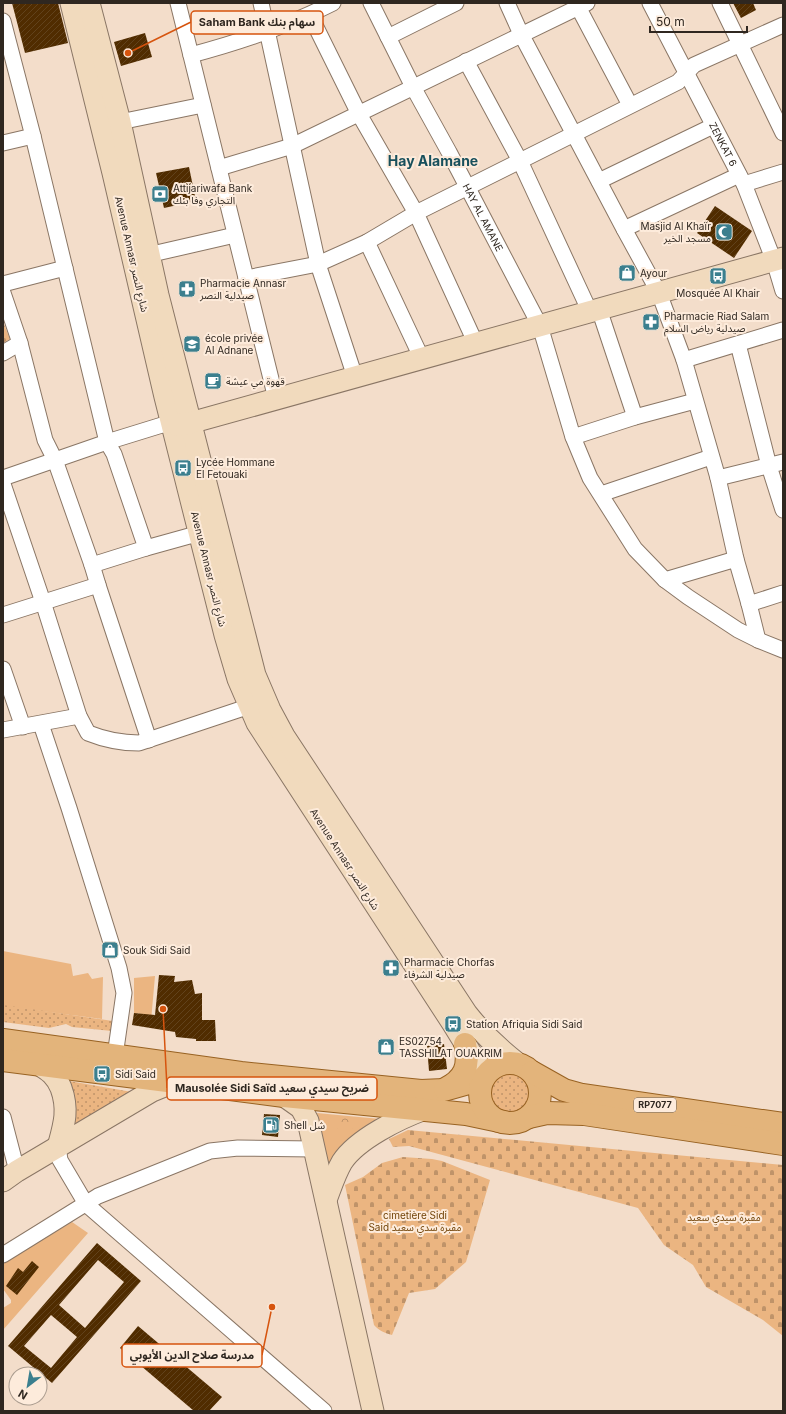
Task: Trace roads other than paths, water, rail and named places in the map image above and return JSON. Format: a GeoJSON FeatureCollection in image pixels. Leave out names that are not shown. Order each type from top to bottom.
{"type":"FeatureCollection","features":[{"type":"Feature","properties":{"kind":"main road","name":"Avenue Annasr شارع النصر"},"geometry":{"type":"LineString","coordinates":[[71,3],[110,124]]}},
{"type":"Feature","properties":{"kind":"main road","name":"Avenue Annasr شارع النصر"},"geometry":{"type":"LineString","coordinates":[[89,3],[110,124],[181,425],[255,675],[270,710],[284,736],[467,1014],[495,1046],[525,1068]]}},
{"type":"Feature","properties":{"kind":"main road"},"geometry":{"type":"LineString","coordinates":[[181,425],[778,259]]}},
{"type":"Feature","properties":{"kind":"main road","name":"Avenue Annasr شارع النصر"},"geometry":{"type":"LineString","coordinates":[[181,425],[200,533],[225,635],[238,678],[257,723],[465,1044],[484,1078]]}},
{"type":"Feature","properties":{"kind":"main road"},"geometry":{"type":"LineString","coordinates":[[3,1040],[257,1074],[421,1091],[444,1090],[484,1078]]}},
{"type":"Feature","properties":{"kind":"main road"},"geometry":{"type":"LineString","coordinates":[[444,1090],[454,1085],[462,1076],[468,1055],[465,1044]]}},
{"type":"Feature","properties":{"kind":"main road","name":"RP7077"},"geometry":{"type":"LineString","coordinates":[[3,1060],[284,1096],[466,1114],[512,1123],[547,1113],[584,1114],[783,1144]]}},
{"type":"Feature","properties":{"kind":"main road"},"geometry":{"type":"LineString","coordinates":[[504,1122],[495,1119],[488,1113],[480,1097],[480,1088],[484,1078],[491,1069],[499,1064],[508,1062],[525,1068],[538,1081],[540,1100],[536,1109],[529,1117]]}},
{"type":"Feature","properties":{"kind":"main road"},"geometry":{"type":"LineString","coordinates":[[40,1065],[53,1075],[59,1084],[64,1097],[66,1111],[58,1147]]}},
{"type":"Feature","properties":{"kind":"main road","name":"RP7077"},"geometry":{"type":"LineString","coordinates":[[525,1068],[564,1090],[582,1095],[783,1124]]}},
{"type":"Feature","properties":{"kind":"main road"},"geometry":{"type":"LineString","coordinates":[[10,1176],[152,1091],[174,1082]]}},
{"type":"Feature","properties":{"kind":"main road"},"geometry":{"type":"LineString","coordinates":[[284,1096],[302,1108],[305,1113],[373,1411]]}},
{"type":"Feature","properties":{"kind":"main road"},"geometry":{"type":"LineString","coordinates":[[326,1200],[334,1178],[343,1161],[355,1149],[382,1129],[408,1115],[425,1109]]}},
{"type":"Feature","properties":{"kind":"street"},"geometry":{"type":"LineString","coordinates":[[178,3],[276,399]]}},
{"type":"Feature","properties":{"kind":"street"},"geometry":{"type":"LineString","coordinates":[[261,3],[318,264],[355,377]]}},
{"type":"Feature","properties":{"kind":"street"},"geometry":{"type":"LineString","coordinates":[[191,55],[268,32],[310,15],[333,3]]}},
{"type":"Feature","properties":{"kind":"street","name":"HAY AL AMANE"},"geometry":{"type":"LineString","coordinates":[[371,3],[413,87],[449,152],[540,326],[573,437],[590,478],[635,549],[665,580],[688,597],[713,614],[758,640],[783,650]]}},
{"type":"Feature","properties":{"kind":"street"},"geometry":{"type":"LineString","coordinates":[[388,37],[456,3]]}},
{"type":"Feature","properties":{"kind":"street"},"geometry":{"type":"LineString","coordinates":[[506,3],[624,229],[659,292],[684,360],[718,478],[736,559],[758,640]]}},
{"type":"Feature","properties":{"kind":"street","name":"ZENKAT 6"},"geometry":{"type":"LineString","coordinates":[[650,3],[741,180],[778,259],[783,291]]}},
{"type":"Feature","properties":{"kind":"street"},"geometry":{"type":"LineString","coordinates":[[720,3],[783,133]]}},
{"type":"Feature","properties":{"kind":"street"},"geometry":{"type":"LineString","coordinates":[[219,168],[292,146],[580,4],[630,105]]}},
{"type":"Feature","properties":{"kind":"street"},"geometry":{"type":"LineString","coordinates":[[310,15],[359,114],[416,213],[476,344]]}},
{"type":"Feature","properties":{"kind":"street"},"geometry":{"type":"LineString","coordinates":[[3,21],[33,136],[107,442],[114,454],[146,548]]}},
{"type":"Feature","properties":{"kind":"street"},"geometry":{"type":"LineString","coordinates":[[246,278],[318,264],[367,242],[416,213],[466,187],[678,82],[694,65],[783,25]]}},
{"type":"Feature","properties":{"kind":"street"},"geometry":{"type":"LineString","coordinates":[[466,61],[520,160],[594,311],[636,417]]}},
{"type":"Feature","properties":{"kind":"street"},"geometry":{"type":"LineString","coordinates":[[110,124],[204,105]]}},
{"type":"Feature","properties":{"kind":"street"},"geometry":{"type":"LineString","coordinates":[[599,181],[713,126]]}},
{"type":"Feature","properties":{"kind":"street"},"geometry":{"type":"LineString","coordinates":[[3,143],[33,136]]}},
{"type":"Feature","properties":{"kind":"street"},"geometry":{"type":"LineString","coordinates":[[624,229],[741,180],[783,172]]}},
{"type":"Feature","properties":{"kind":"street"},"geometry":{"type":"LineString","coordinates":[[141,257],[235,235]]}},
{"type":"Feature","properties":{"kind":"street"},"geometry":{"type":"LineString","coordinates":[[367,242],[422,359]]}},
{"type":"Feature","properties":{"kind":"street"},"geometry":{"type":"LineString","coordinates":[[3,284],[65,268]]}},
{"type":"Feature","properties":{"kind":"street"},"geometry":{"type":"LineString","coordinates":[[3,293],[20,343],[45,440],[55,460],[92,564],[149,740]]}},
{"type":"Feature","properties":{"kind":"street"},"geometry":{"type":"LineString","coordinates":[[684,360],[783,330]]}},
{"type":"Feature","properties":{"kind":"street"},"geometry":{"type":"LineString","coordinates":[[3,353],[20,343]]}},
{"type":"Feature","properties":{"kind":"street"},"geometry":{"type":"LineString","coordinates":[[738,344],[776,464],[783,510]]}},
{"type":"Feature","properties":{"kind":"street"},"geometry":{"type":"LineString","coordinates":[[573,437],[636,417],[695,401]]}},
{"type":"Feature","properties":{"kind":"street"},"geometry":{"type":"LineString","coordinates":[[3,478],[107,442],[162,425],[181,425]]}},
{"type":"Feature","properties":{"kind":"street"},"geometry":{"type":"LineString","coordinates":[[601,494],[711,458]]}},
{"type":"Feature","properties":{"kind":"street"},"geometry":{"type":"LineString","coordinates":[[718,478],[776,464]]}},
{"type":"Feature","properties":{"kind":"street"},"geometry":{"type":"LineString","coordinates":[[3,484],[43,602],[79,716],[88,733],[132,743],[140,743],[250,706]]}},
{"type":"Feature","properties":{"kind":"street"},"geometry":{"type":"LineString","coordinates":[[92,564],[200,533]]}},
{"type":"Feature","properties":{"kind":"street"},"geometry":{"type":"LineString","coordinates":[[665,580],[736,559]]}},
{"type":"Feature","properties":{"kind":"street"},"geometry":{"type":"LineString","coordinates":[[3,615],[98,585]]}},
{"type":"Feature","properties":{"kind":"street"},"geometry":{"type":"LineString","coordinates":[[749,604],[783,593]]}},
{"type":"Feature","properties":{"kind":"street"},"geometry":{"type":"LineString","coordinates":[[3,669],[23,727]]}},
{"type":"Feature","properties":{"kind":"street"},"geometry":{"type":"LineString","coordinates":[[3,730],[79,716]]}},
{"type":"Feature","properties":{"kind":"street"},"geometry":{"type":"LineString","coordinates":[[41,724],[120,968],[124,993],[115,1056]]}},
{"type":"Feature","properties":{"kind":"street"},"geometry":{"type":"LineString","coordinates":[[3,1117],[10,1176]]}},
{"type":"Feature","properties":{"kind":"street"},"geometry":{"type":"LineString","coordinates":[[58,1147],[60,1160],[86,1204],[324,1411]]}},
{"type":"Feature","properties":{"kind":"street"},"geometry":{"type":"LineString","coordinates":[[3,1255],[98,1196],[210,1151],[238,1148],[314,1149]]}},
{"type":"Feature","properties":{"kind":"place","name":"Saham Bank سهام بنك"},"geometry":{"type":"Point","coordinates":[128,53]}},
{"type":"Feature","properties":{"kind":"place","name":"Attijariwafa Bank التجاري وفا بنك"},"geometry":{"type":"Point","coordinates":[160,194]}},
{"type":"Feature","properties":{"kind":"place","name":"Masjid Al Khaïr مسجد الخير"},"geometry":{"type":"Point","coordinates":[724,232]}},
{"type":"Feature","properties":{"kind":"place","name":"Ayour"},"geometry":{"type":"Point","coordinates":[627,273]}},
{"type":"Feature","properties":{"kind":"place","name":"Mosquée Al Khair"},"geometry":{"type":"Point","coordinates":[718,276]}},
{"type":"Feature","properties":{"kind":"place","name":"Pharmacie Annasr صيدلية النصر"},"geometry":{"type":"Point","coordinates":[187,289]}},
{"type":"Feature","properties":{"kind":"place","name":"Pharmacie Riad Salam صيدلية رياض السلام"},"geometry":{"type":"Point","coordinates":[651,322]}},
{"type":"Feature","properties":{"kind":"place","name":"école privée Al Adnane"},"geometry":{"type":"Point","coordinates":[192,344]}},
{"type":"Feature","properties":{"kind":"place","name":"قهوة مي عيشة"},"geometry":{"type":"Point","coordinates":[213,381]}},
{"type":"Feature","properties":{"kind":"place","name":"Lycée Hommane El Fetouaki"},"geometry":{"type":"Point","coordinates":[183,468]}},
{"type":"Feature","properties":{"kind":"place","name":"Souk Sidi Said"},"geometry":{"type":"Point","coordinates":[110,950]}},
{"type":"Feature","properties":{"kind":"place","name":"Pharmacie Chorfas صيدلية الشرفاء"},"geometry":{"type":"Point","coordinates":[391,968]}},
{"type":"Feature","properties":{"kind":"place","name":"Mausolée Sidi Saïd ضريح سيدي سعيد"},"geometry":{"type":"Point","coordinates":[163,1009]}},
{"type":"Feature","properties":{"kind":"place","name":"Station Afriquia Sidi Said"},"geometry":{"type":"Point","coordinates":[453,1024]}},
{"type":"Feature","properties":{"kind":"place","name":"ES02754 TASSHILAT OUAKRIM"},"geometry":{"type":"Point","coordinates":[386,1047]}},
{"type":"Feature","properties":{"kind":"place","name":"Sidi Said"},"geometry":{"type":"Point","coordinates":[102,1074]}},
{"type":"Feature","properties":{"kind":"place","name":"Shell شل"},"geometry":{"type":"Point","coordinates":[271,1125]}},
{"type":"Feature","properties":{"kind":"place","name":"مدرسة صلاح الدين الأيوبي"},"geometry":{"type":"Point","coordinates":[272,1307]}},
{"type":"Feature","properties":{"kind":"district","name":"Hay Alamane"},"geometry":{"type":"Point","coordinates":[433,161]}},
{"type":"Feature","properties":{"kind":"park label","name":"مقبرة سيدي سعيد"},"geometry":{"type":"Point","coordinates":[724,1217]}},
{"type":"Feature","properties":{"kind":"park label","name":"cimetière Sidi Said مقبرة سدي سعيد"},"geometry":{"type":"Point","coordinates":[415,1220]}}]}
